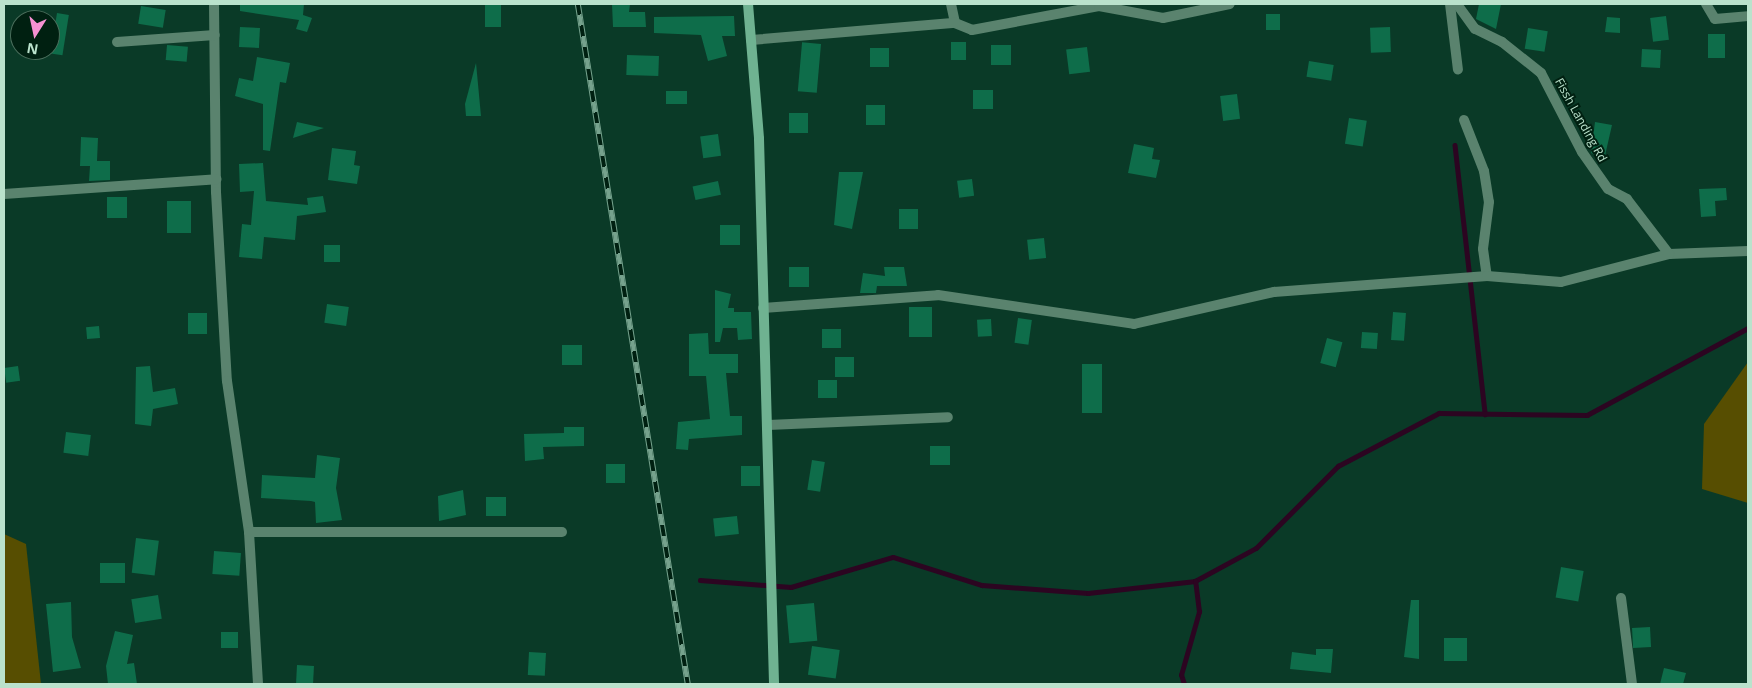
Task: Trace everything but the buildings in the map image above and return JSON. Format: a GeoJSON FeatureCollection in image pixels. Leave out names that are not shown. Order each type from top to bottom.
{"type":"FeatureCollection","features":[{"type":"Feature","properties":{"kind":"main road"},"geometry":{"type":"LineString","coordinates":[[748,4],[768,425],[774,684]]}},
{"type":"Feature","properties":{"kind":"street"},"geometry":{"type":"LineString","coordinates":[[214,4],[216,179],[227,381],[249,532],[258,684]]}},
{"type":"Feature","properties":{"kind":"street"},"geometry":{"type":"LineString","coordinates":[[951,4],[955,22]]}},
{"type":"Feature","properties":{"kind":"street"},"geometry":{"type":"LineString","coordinates":[[751,40],[955,22],[977,30],[1098,6],[1163,18],[1230,4]]}},
{"type":"Feature","properties":{"kind":"street"},"geometry":{"type":"LineString","coordinates":[[1450,4],[1458,70]]}},
{"type":"Feature","properties":{"kind":"street","name":"Fissh Landing Rd"},"geometry":{"type":"LineString","coordinates":[[1457,4],[1476,29],[1502,42],[1541,73],[1582,152],[1608,189],[1627,198],[1669,254]]}},
{"type":"Feature","properties":{"kind":"street"},"geometry":{"type":"LineString","coordinates":[[1706,4],[1715,19],[1748,16]]}},
{"type":"Feature","properties":{"kind":"street"},"geometry":{"type":"LineString","coordinates":[[117,42],[214,36]]}},
{"type":"Feature","properties":{"kind":"street"},"geometry":{"type":"LineString","coordinates":[[1464,120],[1484,172],[1489,202],[1483,249],[1487,276]]}},
{"type":"Feature","properties":{"kind":"street"},"geometry":{"type":"LineString","coordinates":[[4,194],[216,179]]}},
{"type":"Feature","properties":{"kind":"street"},"geometry":{"type":"LineString","coordinates":[[763,308],[938,295],[1134,324],[1274,292],[1487,276],[1561,282],[1669,254],[1748,251]]}},
{"type":"Feature","properties":{"kind":"street"},"geometry":{"type":"LineString","coordinates":[[768,425],[948,417]]}},
{"type":"Feature","properties":{"kind":"street"},"geometry":{"type":"LineString","coordinates":[[249,532],[562,532]]}},
{"type":"Feature","properties":{"kind":"street"},"geometry":{"type":"LineString","coordinates":[[1621,598],[1632,684]]}},
{"type":"Feature","properties":{"kind":"shaded area"},"geometry":{"type":"Polygon","coordinates":[[[1748,362],[1748,503],[1702,489],[1704,424],[1748,362]]]}},
{"type":"Feature","properties":{"kind":"shaded area"},"geometry":{"type":"Polygon","coordinates":[[[4,534],[26,544],[41,684],[4,684],[4,534]]]}},
{"type":"Feature","properties":{"kind":"waterway"},"geometry":{"type":"LineString","coordinates":[[1455,145],[1485,414]]}},
{"type":"Feature","properties":{"kind":"waterway"},"geometry":{"type":"LineString","coordinates":[[700,580],[791,587],[893,557],[982,585],[1088,593],[1195,581],[1256,548],[1338,466],[1439,413],[1587,415],[1748,328]]}},
{"type":"Feature","properties":{"kind":"waterway"},"geometry":{"type":"LineString","coordinates":[[1184,684],[1181,675],[1199,612],[1195,581]]}},
{"type":"Feature","properties":{"kind":"railway"},"geometry":{"type":"LineString","coordinates":[[578,4],[688,684]]}}]}
